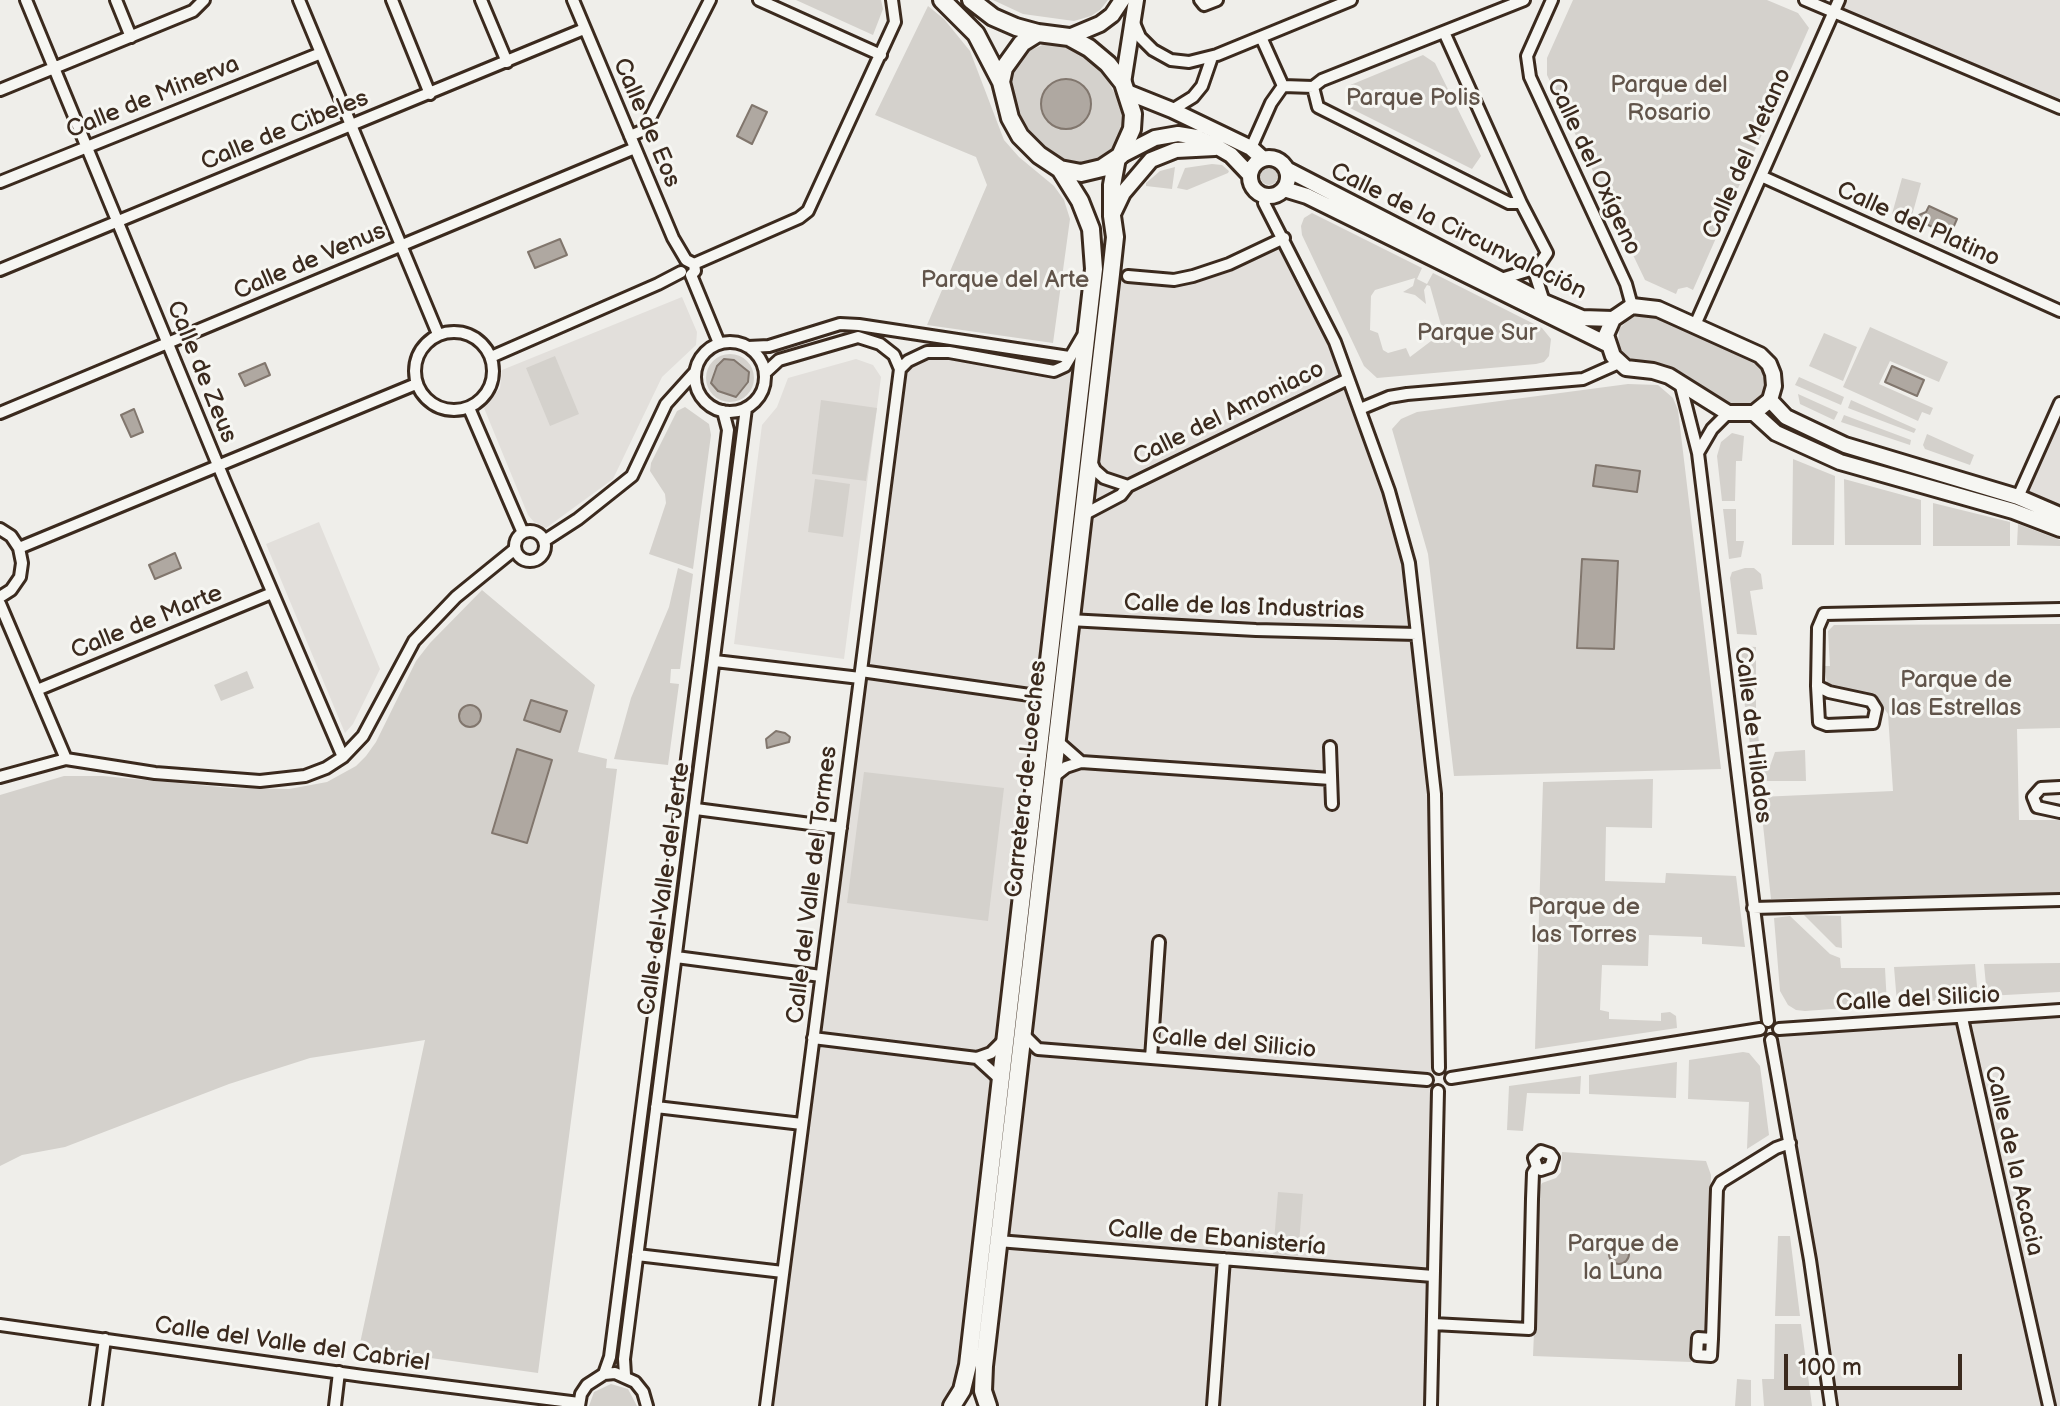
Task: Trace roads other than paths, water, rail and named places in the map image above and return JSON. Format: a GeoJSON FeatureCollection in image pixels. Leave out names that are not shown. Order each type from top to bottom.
{"type":"FeatureCollection","features":[{"type":"Feature","properties":{"kind":"main road"},"geometry":{"type":"LineString","coordinates":[[942,0],[976,34],[1001,82],[1010,118],[1020,136],[1039,155],[1060,169],[1081,173],[1102,168],[1118,157],[1132,129],[1133,114],[1125,88],[1108,64],[1069,37],[1016,27],[993,17],[971,0]]}},
{"type":"Feature","properties":{"kind":"main road"},"geometry":{"type":"LineString","coordinates":[[1001,82],[1011,56],[1022,43],[1038,33]]}},
{"type":"Feature","properties":{"kind":"main road","name":"Carretera de Loeches"},"geometry":{"type":"LineString","coordinates":[[988,1406],[983,1391],[984,1366],[1115,237],[1112,185],[1118,157]]}},
{"type":"Feature","properties":{"kind":"main road","name":"Carretera de Loeches"},"geometry":{"type":"LineString","coordinates":[[952,1406],[962,1390],[968,1365],[1094,269],[1093,238],[1080,201],[1060,169]]}},
{"type":"Feature","properties":{"kind":"main road"},"geometry":{"type":"LineString","coordinates":[[960,1406],[969,1406]]}},
{"type":"Feature","properties":{"kind":"street","name":"Calle de Zeus"},"geometry":{"type":"LineString","coordinates":[[26,0],[218,466],[343,757]]}},
{"type":"Feature","properties":{"kind":"street"},"geometry":{"type":"LineString","coordinates":[[116,0],[131,37]]}},
{"type":"Feature","properties":{"kind":"street"},"geometry":{"type":"LineString","coordinates":[[299,0],[438,334]]}},
{"type":"Feature","properties":{"kind":"street"},"geometry":{"type":"LineString","coordinates":[[392,0],[430,94]]}},
{"type":"Feature","properties":{"kind":"street"},"geometry":{"type":"LineString","coordinates":[[481,0],[507,62]]}},
{"type":"Feature","properties":{"kind":"street","name":"Calle de Eos"},"geometry":{"type":"LineString","coordinates":[[573,0],[719,343]]}},
{"type":"Feature","properties":{"kind":"street"},"geometry":{"type":"LineString","coordinates":[[630,136],[644,130],[710,0]]}},
{"type":"Feature","properties":{"kind":"street"},"geometry":{"type":"LineString","coordinates":[[759,0],[881,55]]}},
{"type":"Feature","properties":{"kind":"street"},"geometry":{"type":"LineString","coordinates":[[491,357],[658,284],[808,211],[895,22],[892,0]]}},
{"type":"Feature","properties":{"kind":"street"},"geometry":{"type":"LineString","coordinates":[[1200,0],[1204,5],[1217,0]]}},
{"type":"Feature","properties":{"kind":"street"},"geometry":{"type":"LineString","coordinates":[[1133,23],[1140,37],[1153,50],[1171,60],[1189,62],[1212,57],[1351,0]]}},
{"type":"Feature","properties":{"kind":"street"},"geometry":{"type":"LineString","coordinates":[[1283,86],[1313,87],[1322,80],[1524,0]]}},
{"type":"Feature","properties":{"kind":"street","name":"Calle del Oxígeno"},"geometry":{"type":"LineString","coordinates":[[1552,0],[1527,56],[1530,77],[1626,284],[1632,306]]}},
{"type":"Feature","properties":{"kind":"street"},"geometry":{"type":"LineString","coordinates":[[1805,0],[2060,108]]}},
{"type":"Feature","properties":{"kind":"street","name":"Calle del Metano"},"geometry":{"type":"LineString","coordinates":[[1695,325],[1839,0]]}},
{"type":"Feature","properties":{"kind":"street"},"geometry":{"type":"LineString","coordinates":[[0,90],[193,11],[204,1]]}},
{"type":"Feature","properties":{"kind":"street"},"geometry":{"type":"LineString","coordinates":[[1118,157],[1155,138],[1178,134],[1196,137],[1231,155],[1250,175],[1255,189],[1266,196],[1276,195],[1284,189],[1289,176],[1288,170],[1277,159],[1256,153],[1125,88],[1134,1]]}},
{"type":"Feature","properties":{"kind":"street"},"geometry":{"type":"LineString","coordinates":[[1069,37],[1100,24],[1134,1]]}},
{"type":"Feature","properties":{"kind":"street","name":"Calle de Cibeles"},"geometry":{"type":"LineString","coordinates":[[0,270],[584,29]]}},
{"type":"Feature","properties":{"kind":"street"},"geometry":{"type":"LineString","coordinates":[[1444,32],[1521,203],[1547,253],[1537,268],[1536,277],[1544,302]]}},
{"type":"Feature","properties":{"kind":"street"},"geometry":{"type":"LineString","coordinates":[[1261,37],[1283,86]]}},
{"type":"Feature","properties":{"kind":"street","name":"Calle de Minerva"},"geometry":{"type":"LineString","coordinates":[[0,182],[321,53]]}},
{"type":"Feature","properties":{"kind":"street"},"geometry":{"type":"LineString","coordinates":[[1172,110],[1193,97],[1202,86],[1212,57]]}},
{"type":"Feature","properties":{"kind":"street"},"geometry":{"type":"LineString","coordinates":[[1250,175],[1271,103],[1283,86]]}},
{"type":"Feature","properties":{"kind":"street"},"geometry":{"type":"LineString","coordinates":[[1313,87],[1318,107],[1509,203],[1521,203]]}},
{"type":"Feature","properties":{"kind":"street","name":"Calle de Venus"},"geometry":{"type":"LineString","coordinates":[[0,413],[635,148]]}},
{"type":"Feature","properties":{"kind":"street"},"geometry":{"type":"LineString","coordinates":[[1112,216],[1123,193],[1151,160],[1176,150],[1219,148]]}},
{"type":"Feature","properties":{"kind":"street","name":"Calle de la Circunvalación"},"geometry":{"type":"LineString","coordinates":[[1288,170],[1544,302],[1582,318],[1613,319]]}},
{"type":"Feature","properties":{"kind":"street","name":"Calle del Platino"},"geometry":{"type":"LineString","coordinates":[[1761,176],[2060,311]]}},
{"type":"Feature","properties":{"kind":"street","name":"Calle de la Circunvalación"},"geometry":{"type":"LineString","coordinates":[[1284,189],[1307,196],[1609,345]]}},
{"type":"Feature","properties":{"kind":"street"},"geometry":{"type":"LineString","coordinates":[[1266,196],[1264,203],[1335,342],[1389,491],[1409,563],[1435,794],[1439,1068]]}},
{"type":"Feature","properties":{"kind":"street"},"geometry":{"type":"LineString","coordinates":[[1128,276],[1174,280],[1193,276],[1229,264],[1284,238]]}},
{"type":"Feature","properties":{"kind":"street"},"geometry":{"type":"LineString","coordinates":[[1501,279],[1537,268]]}},
{"type":"Feature","properties":{"kind":"street"},"geometry":{"type":"LineString","coordinates":[[1632,306],[1658,309],[1760,355],[1773,374],[1770,400],[1754,413],[1728,413],[1661,373],[1635,370],[1619,363],[1606,335],[1613,319],[1632,306]]}},
{"type":"Feature","properties":{"kind":"street"},"geometry":{"type":"LineString","coordinates":[[748,347],[769,346],[840,324],[1069,357]]}},
{"type":"Feature","properties":{"kind":"street"},"geometry":{"type":"LineString","coordinates":[[765,373],[779,360],[858,337],[880,344],[894,355],[900,369],[908,361],[927,352],[949,352],[1054,371],[1065,366],[1088,325]]}},
{"type":"Feature","properties":{"kind":"street"},"geometry":{"type":"LineString","coordinates":[[455,331],[469,334],[483,343],[491,357],[494,371],[491,386],[483,398],[469,408],[455,411],[438,408],[425,398],[416,384],[414,369],[417,356],[426,343],[438,334],[455,331]]}},
{"type":"Feature","properties":{"kind":"street"},"geometry":{"type":"LineString","coordinates":[[544,541],[578,519],[632,476],[671,398],[694,373],[698,360],[707,349],[719,343],[739,343],[748,347],[762,363],[765,373],[761,393],[746,408],[735,412],[723,411],[715,409],[700,397],[681,394],[671,398]]}},
{"type":"Feature","properties":{"kind":"street"},"geometry":{"type":"LineString","coordinates":[[1360,409],[1389,397],[1407,394],[1583,379],[1619,363]]}},
{"type":"Feature","properties":{"kind":"street","name":"Calle del Valle del Tormes"},"geometry":{"type":"LineString","coordinates":[[766,1406],[900,369]]}},
{"type":"Feature","properties":{"kind":"street"},"geometry":{"type":"LineString","coordinates":[[694,373],[700,397]]}},
{"type":"Feature","properties":{"kind":"street","name":"Calle del Amoniaco"},"geometry":{"type":"LineString","coordinates":[[1081,516],[1121,495],[1128,486],[1348,379]]}},
{"type":"Feature","properties":{"kind":"street","name":"Calle de Hilados"},"geometry":{"type":"LineString","coordinates":[[1680,382],[1698,453],[1753,908],[1764,1025]]}},
{"type":"Feature","properties":{"kind":"street"},"geometry":{"type":"LineString","coordinates":[[19,548],[416,384]]}},
{"type":"Feature","properties":{"kind":"street"},"geometry":{"type":"LineString","coordinates":[[1770,400],[1786,417],[1845,445],[2015,504],[2060,529]]}},
{"type":"Feature","properties":{"kind":"street"},"geometry":{"type":"LineString","coordinates":[[2015,504],[2060,403]]}},
{"type":"Feature","properties":{"kind":"street"},"geometry":{"type":"LineString","coordinates":[[469,408],[523,533]]}},
{"type":"Feature","properties":{"kind":"street","name":"Calle del Valle del Jerte"},"geometry":{"type":"LineString","coordinates":[[625,1375],[624,1359],[637,1255],[746,408]]}},
{"type":"Feature","properties":{"kind":"street","name":"Calle del Valle del Jerte"},"geometry":{"type":"LineString","coordinates":[[604,1374],[610,1357],[700,658],[728,430],[723,411]]}},
{"type":"Feature","properties":{"kind":"street"},"geometry":{"type":"LineString","coordinates":[[1698,453],[1712,429],[1728,413]]}},
{"type":"Feature","properties":{"kind":"street"},"geometry":{"type":"LineString","coordinates":[[1754,413],[1776,433],[1840,462],[2060,515]]}},
{"type":"Feature","properties":{"kind":"street","name":"Calle del Amoniaco"},"geometry":{"type":"LineString","coordinates":[[1089,457],[1095,470],[1104,478],[1128,486]]}},
{"type":"Feature","properties":{"kind":"street"},"geometry":{"type":"LineString","coordinates":[[0,529],[11,536],[19,548],[22,563],[20,577],[11,590],[0,597]]}},
{"type":"Feature","properties":{"kind":"street"},"geometry":{"type":"LineString","coordinates":[[0,777],[66,759],[155,773],[260,781],[305,776],[326,768],[343,757],[363,736],[414,641],[456,597],[515,549],[518,537],[523,533],[534,532],[544,541]]}},
{"type":"Feature","properties":{"kind":"street"},"geometry":{"type":"LineString","coordinates":[[515,549],[524,560],[535,561],[543,553],[544,541]]}},
{"type":"Feature","properties":{"kind":"street","name":"Calle de Marte"},"geometry":{"type":"LineString","coordinates":[[37,690],[272,593]]}},
{"type":"Feature","properties":{"kind":"street"},"geometry":{"type":"LineString","coordinates":[[0,604],[66,759]]}},
{"type":"Feature","properties":{"kind":"street"},"geometry":{"type":"LineString","coordinates":[[1817,686],[1829,692],[1871,701],[1876,709],[1873,723],[1827,725],[1819,722],[1817,686],[1820,618],[1831,613],[2060,609]]}},
{"type":"Feature","properties":{"kind":"street","name":"Calle de las Industrias"},"geometry":{"type":"LineString","coordinates":[[1069,620],[1256,630],[1417,634]]}},
{"type":"Feature","properties":{"kind":"street"},"geometry":{"type":"LineString","coordinates":[[715,661],[1044,697]]}},
{"type":"Feature","properties":{"kind":"street"},"geometry":{"type":"LineString","coordinates":[[1056,740],[1081,762]]}},
{"type":"Feature","properties":{"kind":"street"},"geometry":{"type":"LineString","coordinates":[[1330,747],[1332,804]]}},
{"type":"Feature","properties":{"kind":"street"},"geometry":{"type":"LineString","coordinates":[[1052,778],[1066,767],[1081,762],[1331,779]]}},
{"type":"Feature","properties":{"kind":"street"},"geometry":{"type":"LineString","coordinates":[[2060,787],[2041,788],[2033,797],[2037,807],[2060,812]]}},
{"type":"Feature","properties":{"kind":"street"},"geometry":{"type":"LineString","coordinates":[[696,809],[841,828]]}},
{"type":"Feature","properties":{"kind":"street"},"geometry":{"type":"LineString","coordinates":[[1753,908],[2060,900]]}},
{"type":"Feature","properties":{"kind":"street"},"geometry":{"type":"LineString","coordinates":[[1151,1058],[1159,942]]}},
{"type":"Feature","properties":{"kind":"street"},"geometry":{"type":"LineString","coordinates":[[676,957],[821,976]]}},
{"type":"Feature","properties":{"kind":"street","name":"Calle del Silicio"},"geometry":{"type":"LineString","coordinates":[[1779,1029],[2060,1010]]}},
{"type":"Feature","properties":{"kind":"street","name":"Calle de la Acacia"},"geometry":{"type":"LineString","coordinates":[[1962,1018],[2049,1406]]}},
{"type":"Feature","properties":{"kind":"street"},"geometry":{"type":"LineString","coordinates":[[1451,1078],[1773,1021],[1779,1029],[1771,1040]]}},
{"type":"Feature","properties":{"kind":"street"},"geometry":{"type":"LineString","coordinates":[[1764,1025],[1761,1035],[1771,1040]]}},
{"type":"Feature","properties":{"kind":"street"},"geometry":{"type":"LineString","coordinates":[[1021,1062],[1038,1049],[1023,1034]]}},
{"type":"Feature","properties":{"kind":"street"},"geometry":{"type":"LineString","coordinates":[[813,1038],[977,1058],[991,1053],[1005,1040]]}},
{"type":"Feature","properties":{"kind":"street"},"geometry":{"type":"LineString","coordinates":[[1771,1040],[1831,1406]]}},
{"type":"Feature","properties":{"kind":"street","name":"Calle del Silicio"},"geometry":{"type":"LineString","coordinates":[[1038,1049],[1427,1080]]}},
{"type":"Feature","properties":{"kind":"street"},"geometry":{"type":"LineString","coordinates":[[977,1058],[1000,1079]]}},
{"type":"Feature","properties":{"kind":"street"},"geometry":{"type":"LineString","coordinates":[[1439,1068],[1445,1069],[1451,1078],[1450,1085],[1438,1091],[1433,1090],[1427,1080],[1432,1070],[1439,1068]]}},
{"type":"Feature","properties":{"kind":"street"},"geometry":{"type":"LineString","coordinates":[[1431,1406],[1438,1091]]}},
{"type":"Feature","properties":{"kind":"street"},"geometry":{"type":"LineString","coordinates":[[656,1107],[802,1124]]}},
{"type":"Feature","properties":{"kind":"street"},"geometry":{"type":"LineString","coordinates":[[1712,1339],[1717,1189],[1721,1182],[1776,1148],[1790,1143]]}},
{"type":"Feature","properties":{"kind":"street"},"geometry":{"type":"LineString","coordinates":[[1433,1324],[1529,1329],[1533,1173],[1537,1167]]}},
{"type":"Feature","properties":{"kind":"street","name":"Calle de Ebanistería"},"geometry":{"type":"LineString","coordinates":[[998,1241],[1433,1276]]}},
{"type":"Feature","properties":{"kind":"street"},"geometry":{"type":"LineString","coordinates":[[637,1255],[783,1272]]}},
{"type":"Feature","properties":{"kind":"street"},"geometry":{"type":"LineString","coordinates":[[1213,1406],[1224,1259]]}},
{"type":"Feature","properties":{"kind":"street","name":"Calle del Valle del Cabriel"},"geometry":{"type":"LineString","coordinates":[[0,1325],[579,1404]]}},
{"type":"Feature","properties":{"kind":"street"},"geometry":{"type":"LineString","coordinates":[[96,1406],[105,1339]]}},
{"type":"Feature","properties":{"kind":"street"},"geometry":{"type":"LineString","coordinates":[[335,1406],[339,1372]]}},
{"type":"Feature","properties":{"kind":"street"},"geometry":{"type":"LineString","coordinates":[[579,1404],[587,1385],[604,1374],[625,1375],[635,1382],[643,1392],[647,1406]]}},
{"type":"Feature","properties":{"kind":"park label","name":"Parque Polis"},"geometry":{"type":"Point","coordinates":[1413,99]}},
{"type":"Feature","properties":{"kind":"park label","name":"Parque del Rosario"},"geometry":{"type":"Point","coordinates":[1669,100]}},
{"type":"Feature","properties":{"kind":"park label","name":"Parque del Arte"},"geometry":{"type":"Point","coordinates":[1005,281]}},
{"type":"Feature","properties":{"kind":"park label","name":"Parque Sur"},"geometry":{"type":"Point","coordinates":[1477,334]}},
{"type":"Feature","properties":{"kind":"park label","name":"Parque de las Estrellas"},"geometry":{"type":"Point","coordinates":[1956,695]}},
{"type":"Feature","properties":{"kind":"park label","name":"Parque de las Torres"},"geometry":{"type":"Point","coordinates":[1584,922]}},
{"type":"Feature","properties":{"kind":"park label","name":"Parque de la Luna"},"geometry":{"type":"Point","coordinates":[1623,1259]}}]}
